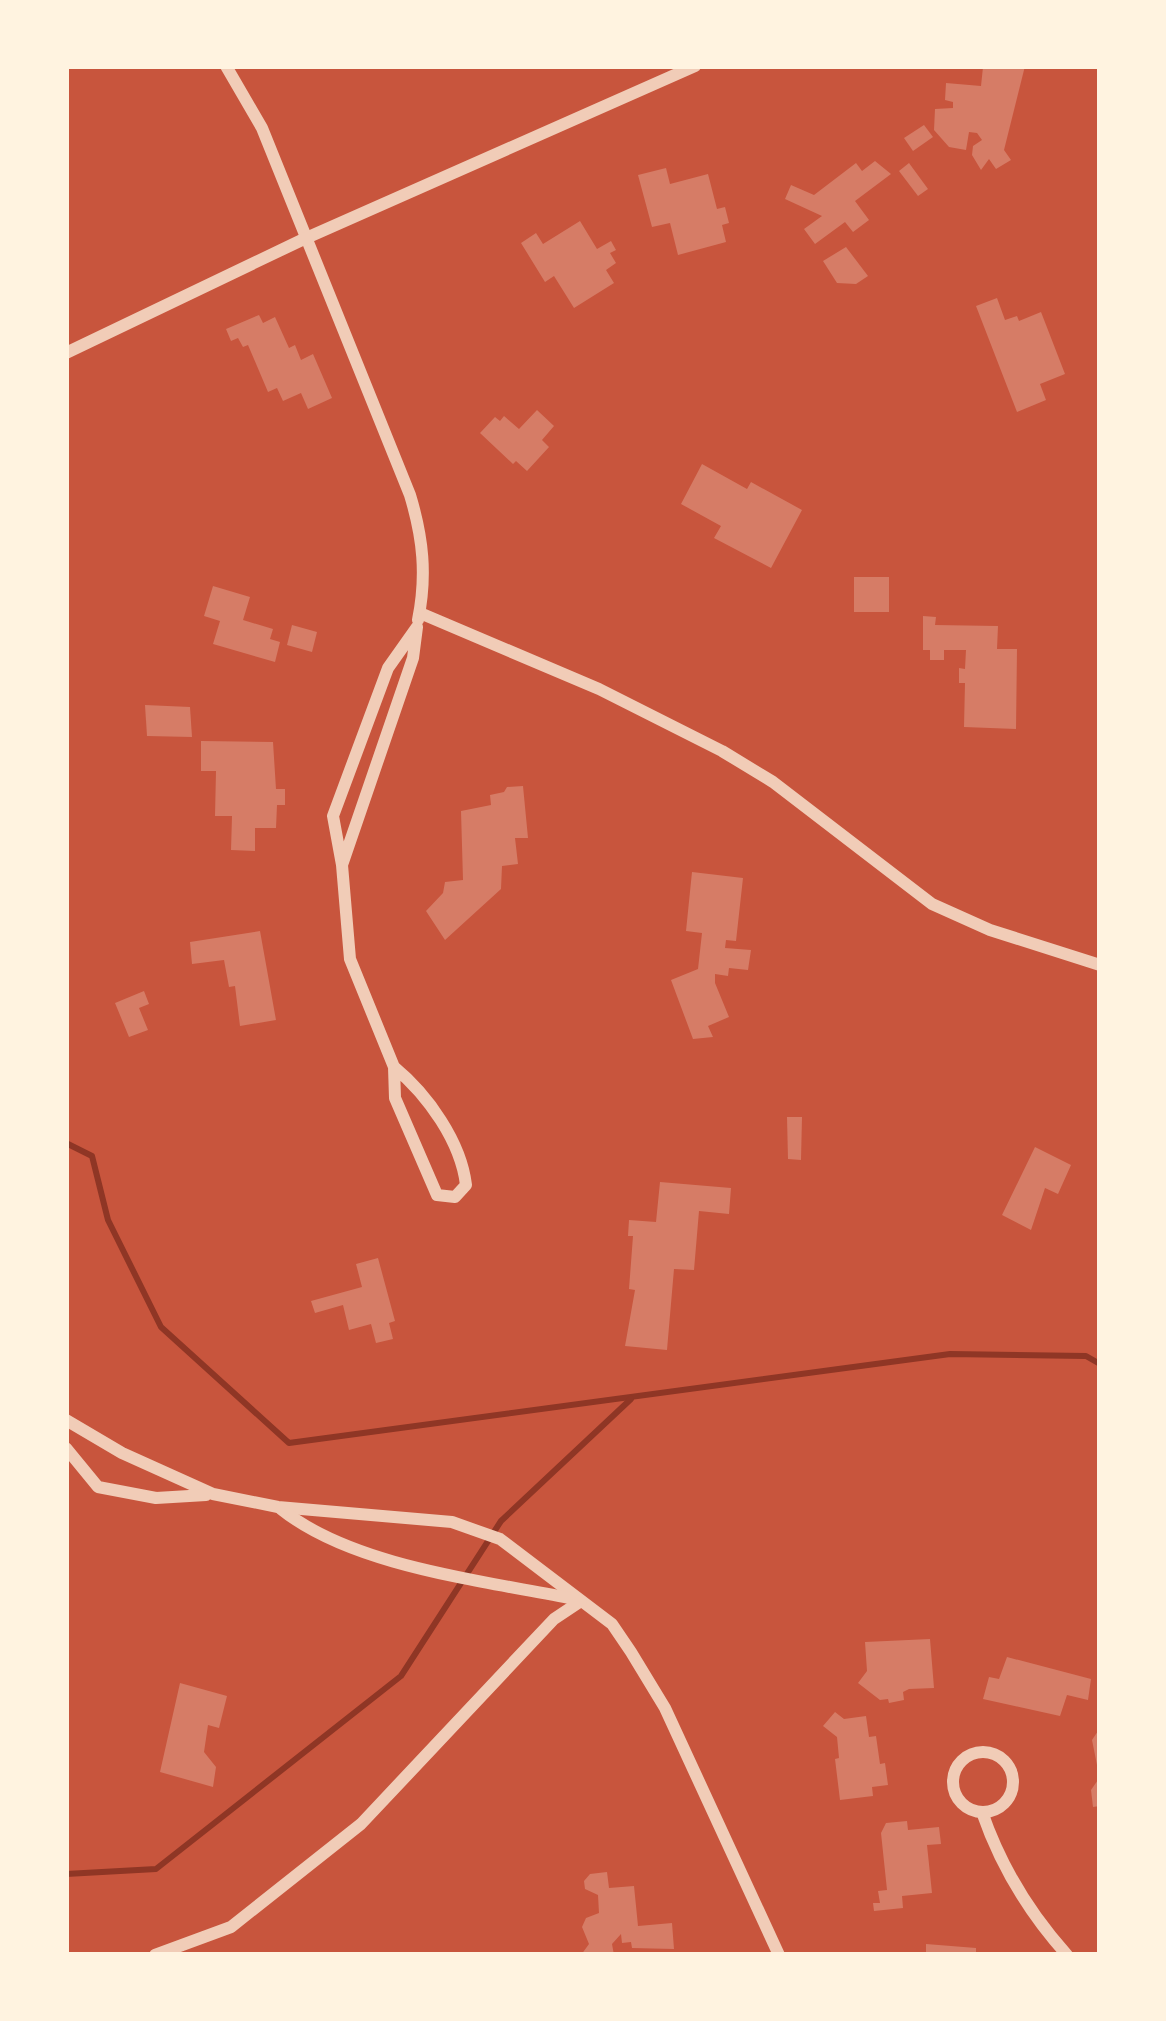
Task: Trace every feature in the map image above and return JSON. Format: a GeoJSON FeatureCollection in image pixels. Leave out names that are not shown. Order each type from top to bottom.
{"type":"FeatureCollection","features":[{"type":"Feature","properties":{"kind":"street"},"geometry":{"type":"LineString","coordinates":[[226,66],[262,128],[410,495],[424,553],[426,583],[413,658],[342,866]]}},
{"type":"Feature","properties":{"kind":"street"},"geometry":{"type":"LineString","coordinates":[[66,353],[304,239],[695,66]]}},
{"type":"Feature","properties":{"kind":"street"},"geometry":{"type":"LineString","coordinates":[[394,1067],[415,1084],[464,1160],[466,1185],[454,1197],[437,1196],[419,1160],[395,1098],[394,1067],[350,959],[333,816],[388,668],[418,620]]}},
{"type":"Feature","properties":{"kind":"street"},"geometry":{"type":"LineString","coordinates":[[418,620],[599,689],[722,751],[773,782],[932,904],[990,930],[1100,965]]}},
{"type":"Feature","properties":{"kind":"street"},"geometry":{"type":"LineString","coordinates":[[66,1420],[122,1454],[213,1494],[278,1507],[452,1522],[500,1539],[612,1624],[665,1708],[779,1955]]}},
{"type":"Feature","properties":{"kind":"street"},"geometry":{"type":"LineString","coordinates":[[66,1448],[98,1487],[157,1498],[213,1494]]}},
{"type":"Feature","properties":{"kind":"street"},"geometry":{"type":"LineString","coordinates":[[278,1507],[299,1524],[375,1554],[438,1573],[581,1601]]}},
{"type":"Feature","properties":{"kind":"street"},"geometry":{"type":"LineString","coordinates":[[155,1955],[231,1927],[361,1824],[554,1618],[581,1601]]}},
{"type":"Feature","properties":{"kind":"street"},"geometry":{"type":"LineString","coordinates":[[990,1753],[1006,1763],[1013,1782],[1007,1800],[982,1812],[957,1797],[954,1778],[970,1755],[990,1753]]}},
{"type":"Feature","properties":{"kind":"street"},"geometry":{"type":"LineString","coordinates":[[982,1812],[1010,1874],[1042,1928],[1067,1955]]}},
{"type":"Feature","properties":{"kind":"building"},"geometry":{"type":"Polygon","coordinates":[[[1025,66],[1004,150],[1011,160],[996,169],[989,159],[981,170],[972,155],[973,146],[982,140],[977,133],[969,132],[966,150],[949,147],[934,130],[935,109],[953,108],[953,102],[945,100],[946,83],[981,86],[983,67],[1025,66]]]}},
{"type":"Feature","properties":{"kind":"building"},"geometry":{"type":"Polygon","coordinates":[[[924,125],[933,137],[913,151],[904,138],[924,125]]]}},
{"type":"Feature","properties":{"kind":"building"},"geometry":{"type":"Polygon","coordinates":[[[875,161],[891,174],[855,201],[869,220],[853,232],[845,222],[815,244],[804,229],[822,216],[785,199],[791,185],[814,195],[856,163],[862,171],[875,161]]]}},
{"type":"Feature","properties":{"kind":"building"},"geometry":{"type":"Polygon","coordinates":[[[909,163],[928,189],[918,196],[899,171],[909,163]]]}},
{"type":"Feature","properties":{"kind":"building"},"geometry":{"type":"Polygon","coordinates":[[[666,168],[670,184],[708,174],[717,209],[725,207],[726,242],[678,255],[670,223],[652,227],[638,175],[666,168]]]}},
{"type":"Feature","properties":{"kind":"building"},"geometry":{"type":"Polygon","coordinates":[[[580,221],[597,249],[611,241],[616,250],[610,253],[616,263],[606,270],[614,283],[574,308],[554,276],[545,282],[521,243],[536,233],[543,244],[580,221]]]}},
{"type":"Feature","properties":{"kind":"building"},"geometry":{"type":"Polygon","coordinates":[[[846,247],[868,276],[856,284],[837,283],[823,261],[846,247]]]}},
{"type":"Feature","properties":{"kind":"building"},"geometry":{"type":"Polygon","coordinates":[[[997,298],[1005,320],[1017,316],[1019,321],[1041,312],[1065,374],[1040,384],[1046,400],[1017,412],[976,306],[997,298]]]}},
{"type":"Feature","properties":{"kind":"building"},"geometry":{"type":"Polygon","coordinates":[[[259,315],[263,323],[275,317],[289,348],[295,345],[301,360],[313,354],[332,398],[308,409],[301,393],[283,401],[277,388],[268,392],[248,345],[243,347],[238,338],[231,341],[226,329],[259,315]]]}},
{"type":"Feature","properties":{"kind":"building"},"geometry":{"type":"Polygon","coordinates":[[[537,410],[554,426],[542,440],[549,447],[527,471],[480,433],[495,417],[500,421],[504,416],[519,429],[537,410]]]}},
{"type":"Feature","properties":{"kind":"building"},"geometry":{"type":"Polygon","coordinates":[[[702,464],[747,489],[751,482],[802,510],[771,568],[714,538],[721,526],[681,504],[702,464]]]}},
{"type":"Feature","properties":{"kind":"building"},"geometry":{"type":"Polygon","coordinates":[[[854,577],[889,577],[889,612],[854,612],[854,577]]]}},
{"type":"Feature","properties":{"kind":"building"},"geometry":{"type":"Polygon","coordinates":[[[213,586],[250,597],[243,620],[273,629],[270,639],[280,642],[275,662],[213,644],[220,621],[204,616],[213,586]]]}},
{"type":"Feature","properties":{"kind":"building"},"geometry":{"type":"Polygon","coordinates":[[[923,616],[936,617],[935,625],[998,626],[997,649],[1017,649],[1016,729],[964,727],[965,683],[959,683],[959,668],[965,669],[966,650],[944,650],[944,660],[930,660],[930,650],[923,650],[923,616]]]}},
{"type":"Feature","properties":{"kind":"building"},"geometry":{"type":"Polygon","coordinates":[[[292,625],[317,632],[312,652],[287,645],[292,625]]]}},
{"type":"Feature","properties":{"kind":"building"},"geometry":{"type":"Polygon","coordinates":[[[145,705],[190,707],[192,737],[147,736],[145,705]]]}},
{"type":"Feature","properties":{"kind":"building"},"geometry":{"type":"Polygon","coordinates":[[[201,741],[273,742],[276,789],[285,789],[285,805],[277,805],[276,828],[255,828],[255,851],[231,850],[232,816],[215,816],[216,771],[201,771],[201,741]]]}},
{"type":"Feature","properties":{"kind":"building"},"geometry":{"type":"Polygon","coordinates":[[[523,786],[528,838],[515,838],[518,864],[502,866],[501,889],[445,940],[426,911],[443,893],[445,882],[463,880],[461,811],[491,805],[490,795],[523,786]]]}},
{"type":"Feature","properties":{"kind":"building"},"geometry":{"type":"Polygon","coordinates":[[[692,872],[743,878],[736,941],[726,940],[725,948],[751,950],[748,970],[729,968],[728,976],[715,974],[729,1017],[708,1026],[713,1037],[693,1039],[671,980],[698,969],[702,933],[686,931],[692,872]]]}},
{"type":"Feature","properties":{"kind":"building"},"geometry":{"type":"Polygon","coordinates":[[[260,931],[276,1020],[240,1026],[235,986],[229,987],[224,960],[192,964],[190,942],[260,931]]]}},
{"type":"Feature","properties":{"kind":"building"},"geometry":{"type":"Polygon","coordinates":[[[144,991],[149,1004],[139,1008],[148,1030],[129,1037],[115,1003],[144,991]]]}},
{"type":"Feature","properties":{"kind":"building"},"geometry":{"type":"Polygon","coordinates":[[[787,1117],[802,1117],[801,1160],[788,1159],[787,1117]]]}},
{"type":"Feature","properties":{"kind":"building"},"geometry":{"type":"Polygon","coordinates":[[[1035,1147],[1071,1165],[1058,1194],[1045,1188],[1031,1230],[1002,1215],[1035,1147]]]}},
{"type":"Feature","properties":{"kind":"building"},"geometry":{"type":"Polygon","coordinates":[[[660,1182],[731,1188],[729,1214],[699,1211],[694,1270],[674,1269],[667,1350],[625,1346],[635,1290],[629,1289],[633,1236],[628,1236],[629,1220],[656,1222],[660,1182]]]}},
{"type":"Feature","properties":{"kind":"building"},"geometry":{"type":"Polygon","coordinates":[[[378,1258],[395,1321],[389,1323],[393,1339],[376,1343],[371,1324],[349,1330],[343,1305],[315,1313],[311,1301],[362,1287],[356,1264],[378,1258]]]}},
{"type":"Feature","properties":{"kind":"building"},"geometry":{"type":"Polygon","coordinates":[[[930,1639],[934,1688],[909,1689],[903,1692],[904,1700],[889,1703],[858,1683],[867,1671],[865,1642],[930,1639]]]}},
{"type":"Feature","properties":{"kind":"building"},"geometry":{"type":"Polygon","coordinates":[[[1007,1657],[1091,1679],[1088,1700],[1067,1695],[1060,1716],[983,1699],[989,1677],[999,1679],[1007,1657]]]}},
{"type":"Feature","properties":{"kind":"building"},"geometry":{"type":"Polygon","coordinates":[[[180,1683],[227,1696],[219,1728],[208,1725],[204,1752],[216,1767],[213,1787],[160,1772],[180,1683]]]}},
{"type":"Feature","properties":{"kind":"building"},"geometry":{"type":"Polygon","coordinates":[[[835,1712],[844,1719],[866,1716],[869,1737],[876,1736],[888,1785],[872,1787],[873,1796],[840,1800],[837,1737],[823,1726],[835,1712]]]}},
{"type":"Feature","properties":{"kind":"building"},"geometry":{"type":"Polygon","coordinates":[[[1100,1728],[1100,1770],[1098,1770],[1092,1740],[1100,1728]]]}},
{"type":"Feature","properties":{"kind":"building"},"geometry":{"type":"Polygon","coordinates":[[[1100,1777],[1100,1806],[1093,1807],[1091,1790],[1100,1777]]]}},
{"type":"Feature","properties":{"kind":"building"},"geometry":{"type":"Polygon","coordinates":[[[907,1821],[908,1830],[939,1827],[941,1844],[927,1845],[932,1893],[902,1896],[903,1908],[874,1911],[873,1903],[880,1903],[878,1891],[887,1890],[881,1833],[886,1823],[907,1821]]]}},
{"type":"Feature","properties":{"kind":"building"},"geometry":{"type":"Polygon","coordinates":[[[607,1872],[609,1888],[634,1886],[638,1926],[672,1923],[674,1949],[632,1948],[631,1942],[622,1943],[621,1934],[612,1944],[614,1955],[581,1955],[589,1944],[582,1927],[586,1918],[599,1913],[598,1895],[585,1889],[584,1881],[590,1874],[607,1872]]]}},
{"type":"Feature","properties":{"kind":"building"},"geometry":{"type":"Polygon","coordinates":[[[926,1944],[976,1948],[976,1955],[926,1955],[926,1944]]]}},
{"type":"Feature","properties":{"kind":"waterway"},"geometry":{"type":"LineString","coordinates":[[66,1143],[92,1156],[108,1220],[161,1327],[289,1443],[950,1354],[1086,1356],[1100,1364]]}},
{"type":"Feature","properties":{"kind":"waterway"},"geometry":{"type":"LineString","coordinates":[[66,1874],[156,1869],[401,1676],[501,1521],[631,1399]]}}]}
